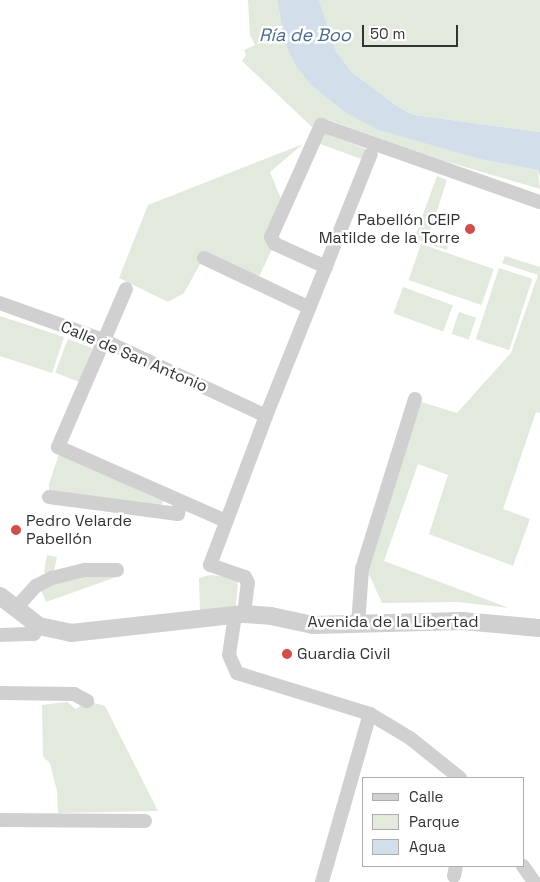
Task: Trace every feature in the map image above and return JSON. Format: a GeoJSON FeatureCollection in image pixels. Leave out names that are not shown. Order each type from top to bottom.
{"type":"FeatureCollection","features":[{"type":"Feature","properties":{"kind":"street"},"geometry":{"type":"LineString","coordinates":[[326,267],[275,244],[271,236],[321,125],[540,202]]}},
{"type":"Feature","properties":{"kind":"street"},"geometry":{"type":"LineString","coordinates":[[371,154],[308,307],[210,565],[245,577],[248,583],[229,655],[237,673],[370,714],[410,738],[459,777]]}},
{"type":"Feature","properties":{"kind":"street"},"geometry":{"type":"LineString","coordinates":[[204,258],[308,307]]}},
{"type":"Feature","properties":{"kind":"street"},"geometry":{"type":"LineString","coordinates":[[126,289],[58,447],[180,503],[226,521]]}},
{"type":"Feature","properties":{"kind":"street","name":"Calle de San Antonio"},"geometry":{"type":"LineString","coordinates":[[0,303],[103,340],[266,416]]}},
{"type":"Feature","properties":{"kind":"street"},"geometry":{"type":"LineString","coordinates":[[358,624],[362,569],[415,399]]}},
{"type":"Feature","properties":{"kind":"street"},"geometry":{"type":"LineString","coordinates":[[49,497],[178,514],[180,503]]}},
{"type":"Feature","properties":{"kind":"street"},"geometry":{"type":"LineString","coordinates":[[16,608],[36,586],[52,578],[85,570],[117,570]]}},
{"type":"Feature","properties":{"kind":"street","name":"Avenida de la Libertad"},"geometry":{"type":"LineString","coordinates":[[0,596],[39,626],[59,632],[85,633],[239,614],[276,617],[313,625],[462,621],[540,628]]}},
{"type":"Feature","properties":{"kind":"street"},"geometry":{"type":"LineString","coordinates":[[0,635],[34,634],[39,626]]}},
{"type":"Feature","properties":{"kind":"street"},"geometry":{"type":"LineString","coordinates":[[0,693],[74,694],[87,701]]}},
{"type":"Feature","properties":{"kind":"street"},"geometry":{"type":"LineString","coordinates":[[322,882],[370,714]]}},
{"type":"Feature","properties":{"kind":"street"},"geometry":{"type":"LineString","coordinates":[[0,820],[145,821]]}},
{"type":"Feature","properties":{"kind":"street"},"geometry":{"type":"LineString","coordinates":[[524,867],[534,882]]}},
{"type":"Feature","properties":{"kind":"green space"},"geometry":{"type":"Polygon","coordinates":[[[248,0],[277,0],[285,43],[311,85],[346,113],[484,160],[538,170],[540,189],[438,159],[329,120],[312,127],[242,61],[246,55],[244,50],[255,45],[250,35],[248,0]]]}},
{"type":"Feature","properties":{"kind":"green space"},"geometry":{"type":"Polygon","coordinates":[[[319,0],[540,0],[540,132],[414,115],[400,108],[352,72],[336,51],[319,0]]]}},
{"type":"Feature","properties":{"kind":"green space"},"geometry":{"type":"Polygon","coordinates":[[[324,133],[368,150],[364,160],[315,142],[324,133]]]}},
{"type":"Feature","properties":{"kind":"green space"},"geometry":{"type":"Polygon","coordinates":[[[303,144],[270,172],[284,206],[273,247],[258,279],[205,255],[184,293],[168,302],[119,278],[148,205],[303,144]]]}},
{"type":"Feature","properties":{"kind":"green space"},"geometry":{"type":"Polygon","coordinates":[[[437,176],[447,180],[428,238],[448,245],[447,250],[414,239],[437,176]]]}},
{"type":"Feature","properties":{"kind":"green space"},"geometry":{"type":"Polygon","coordinates":[[[421,244],[494,269],[481,305],[409,280],[421,244]]]}},
{"type":"Feature","properties":{"kind":"green space"},"geometry":{"type":"Polygon","coordinates":[[[505,256],[540,267],[540,413],[536,412],[503,509],[530,519],[513,566],[429,534],[448,475],[418,464],[384,561],[509,608],[458,602],[382,603],[367,570],[421,402],[457,413],[511,353],[538,275],[502,263],[505,256]]]}},
{"type":"Feature","properties":{"kind":"green space"},"geometry":{"type":"Polygon","coordinates":[[[499,268],[532,279],[509,350],[476,339],[499,268]]]}},
{"type":"Feature","properties":{"kind":"green space"},"geometry":{"type":"Polygon","coordinates":[[[403,287],[453,305],[443,331],[393,313],[403,287]]]}},
{"type":"Feature","properties":{"kind":"green space"},"geometry":{"type":"Polygon","coordinates":[[[459,312],[476,318],[469,340],[452,334],[459,312]]]}},
{"type":"Feature","properties":{"kind":"green space"},"geometry":{"type":"Polygon","coordinates":[[[0,316],[64,337],[52,373],[0,356],[0,316]]]}},
{"type":"Feature","properties":{"kind":"green space"},"geometry":{"type":"Polygon","coordinates":[[[68,339],[92,348],[79,382],[55,373],[68,339]]]}},
{"type":"Feature","properties":{"kind":"green space"},"geometry":{"type":"Polygon","coordinates":[[[59,454],[163,501],[159,511],[49,491],[49,484],[59,454]]]}},
{"type":"Feature","properties":{"kind":"green space"},"geometry":{"type":"Polygon","coordinates":[[[47,555],[57,557],[54,571],[47,574],[44,572],[47,555]]]}},
{"type":"Feature","properties":{"kind":"green space"},"geometry":{"type":"Polygon","coordinates":[[[85,575],[122,575],[46,602],[40,588],[85,575]]]}},
{"type":"Feature","properties":{"kind":"green space"},"geometry":{"type":"Polygon","coordinates":[[[210,575],[238,578],[236,607],[200,611],[199,578],[210,575]]]}},
{"type":"Feature","properties":{"kind":"green space"},"geometry":{"type":"Polygon","coordinates":[[[87,701],[105,706],[158,811],[58,813],[57,791],[50,763],[43,757],[42,705],[67,702],[76,709],[87,701]]]}},
{"type":"Feature","properties":{"kind":"water","name":"Ría de Boo"},"geometry":{"type":"Polygon","coordinates":[[[277,0],[319,0],[336,51],[352,72],[400,108],[414,115],[540,132],[540,177],[538,170],[484,160],[379,130],[346,113],[311,85],[295,64],[285,43],[277,0]]]}},
{"type":"Feature","properties":{"kind":"place","name":"Pabellón CEIP Matilde de la Torre"},"geometry":{"type":"Point","coordinates":[470,229]}},
{"type":"Feature","properties":{"kind":"place","name":"Pedro Velarde Pabellón"},"geometry":{"type":"Point","coordinates":[16,530]}},
{"type":"Feature","properties":{"kind":"place","name":"Guardia Civil"},"geometry":{"type":"Point","coordinates":[287,654]}}]}
